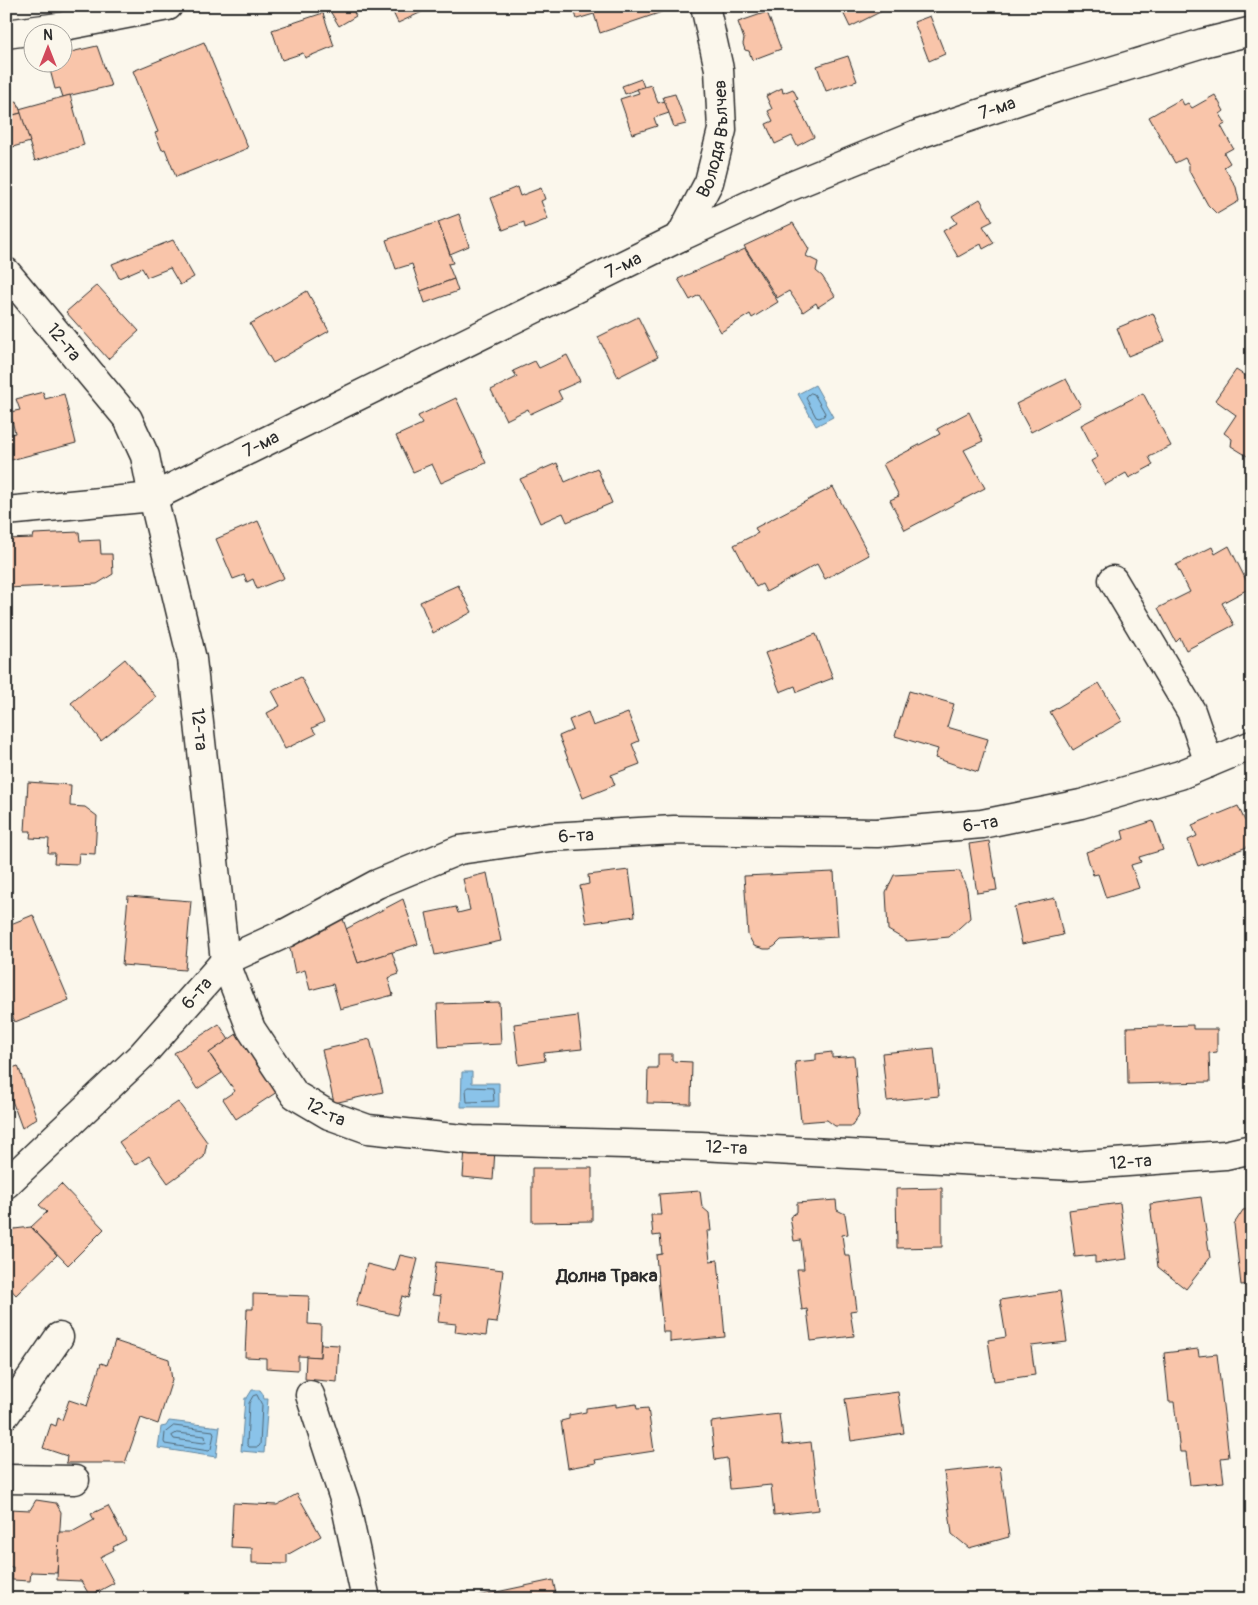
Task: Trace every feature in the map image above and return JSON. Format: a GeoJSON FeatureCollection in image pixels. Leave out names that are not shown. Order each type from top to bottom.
{"type":"FeatureCollection","features":[{"type":"Feature","properties":{"kind":"street"},"geometry":{"type":"LineString","coordinates":[[6,34],[59,27],[168,6]]}},
{"type":"Feature","properties":{"kind":"street","name":"Володя Вълчев"},"geometry":{"type":"LineString","coordinates":[[680,237],[710,182],[722,130],[719,69],[705,6]]}},
{"type":"Feature","properties":{"kind":"street","name":"7-ма"},"geometry":{"type":"LineString","coordinates":[[6,511],[153,497],[680,237],[784,189],[919,134],[1059,87],[1203,43],[1252,31]]}},
{"type":"Feature","properties":{"kind":"street","name":"12-та"},"geometry":{"type":"LineString","coordinates":[[6,272],[128,419],[145,456],[192,659],[225,961],[251,1029],[295,1095],[329,1115],[368,1129],[472,1140],[701,1146],[1072,1166],[1225,1155],[1252,1149]]}},
{"type":"Feature","properties":{"kind":"street"},"geometry":{"type":"LineString","coordinates":[[1113,580],[1191,711],[1209,763]]}},
{"type":"Feature","properties":{"kind":"street","name":"6-та"},"geometry":{"type":"LineString","coordinates":[[6,1184],[142,1055],[225,961],[286,933],[377,884],[459,850],[550,837],[674,830],[877,832],[982,824],[1081,804],[1180,775],[1252,745]]}},
{"type":"Feature","properties":{"kind":"street"},"geometry":{"type":"LineString","coordinates":[[6,1414],[59,1337]]}},
{"type":"Feature","properties":{"kind":"street"},"geometry":{"type":"LineString","coordinates":[[310,1395],[345,1502],[366,1599]]}},
{"type":"Feature","properties":{"kind":"street"},"geometry":{"type":"LineString","coordinates":[[6,1478],[74,1480]]}},
{"type":"Feature","properties":{"kind":"water"},"geometry":{"type":"Polygon","coordinates":[[[815,385],[833,417],[816,426],[798,394],[815,385]]]}},
{"type":"Feature","properties":{"kind":"water"},"geometry":{"type":"Polygon","coordinates":[[[462,1072],[472,1072],[472,1083],[499,1083],[499,1107],[461,1107],[462,1072]]]}},
{"type":"Feature","properties":{"kind":"water"},"geometry":{"type":"Polygon","coordinates":[[[252,1390],[260,1390],[264,1399],[268,1399],[264,1453],[241,1451],[245,1398],[247,1398],[252,1390]]]}},
{"type":"Feature","properties":{"kind":"water"},"geometry":{"type":"Polygon","coordinates":[[[169,1421],[220,1427],[216,1457],[158,1448],[161,1427],[166,1426],[169,1421]]]}},
{"type":"Feature","properties":{"kind":"building"},"geometry":{"type":"Polygon","coordinates":[[[327,6],[350,6],[356,16],[339,26],[327,6]]]}},
{"type":"Feature","properties":{"kind":"building"},"geometry":{"type":"Polygon","coordinates":[[[351,6],[366,6],[355,13],[351,6]]]}},
{"type":"Feature","properties":{"kind":"building"},"geometry":{"type":"Polygon","coordinates":[[[390,6],[435,6],[398,23],[390,6]]]}},
{"type":"Feature","properties":{"kind":"building"},"geometry":{"type":"Polygon","coordinates":[[[573,6],[660,6],[662,12],[600,33],[594,14],[577,19],[573,6]]]}},
{"type":"Feature","properties":{"kind":"building"},"geometry":{"type":"Polygon","coordinates":[[[840,6],[890,6],[890,7],[850,27],[840,6]]]}},
{"type":"Feature","properties":{"kind":"building"},"geometry":{"type":"Polygon","coordinates":[[[1177,6],[1198,6],[1179,11],[1177,6]]]}},
{"type":"Feature","properties":{"kind":"building"},"geometry":{"type":"Polygon","coordinates":[[[767,12],[781,49],[752,60],[749,51],[745,50],[744,39],[738,22],[767,12]]]}},
{"type":"Feature","properties":{"kind":"building"},"geometry":{"type":"Polygon","coordinates":[[[323,13],[334,46],[305,58],[303,53],[282,60],[272,30],[323,13]]]}},
{"type":"Feature","properties":{"kind":"building"},"geometry":{"type":"Polygon","coordinates":[[[930,16],[945,54],[929,61],[914,22],[930,16]]]}},
{"type":"Feature","properties":{"kind":"building"},"geometry":{"type":"Polygon","coordinates":[[[204,42],[248,148],[176,177],[165,149],[162,150],[155,133],[158,132],[133,71],[204,42]]]}},
{"type":"Feature","properties":{"kind":"building"},"geometry":{"type":"Polygon","coordinates":[[[97,46],[111,86],[63,97],[60,88],[55,89],[51,72],[72,72],[72,52],[97,46]]]}},
{"type":"Feature","properties":{"kind":"building"},"geometry":{"type":"Polygon","coordinates":[[[848,56],[857,81],[826,91],[817,66],[848,56]]]}},
{"type":"Feature","properties":{"kind":"building"},"geometry":{"type":"Polygon","coordinates":[[[641,79],[644,87],[625,94],[622,86],[641,79]]]}},
{"type":"Feature","properties":{"kind":"building"},"geometry":{"type":"Polygon","coordinates":[[[651,85],[658,103],[665,101],[669,113],[654,118],[657,126],[632,134],[620,99],[639,93],[637,89],[651,85]]]}},
{"type":"Feature","properties":{"kind":"building"},"geometry":{"type":"Polygon","coordinates":[[[782,88],[783,93],[793,89],[798,99],[795,100],[814,137],[797,146],[792,136],[775,144],[766,124],[773,121],[768,111],[772,109],[766,96],[782,88]]]}},
{"type":"Feature","properties":{"kind":"building"},"geometry":{"type":"Polygon","coordinates":[[[675,94],[686,124],[674,127],[663,97],[675,94]]]}},
{"type":"Feature","properties":{"kind":"building"},"geometry":{"type":"Polygon","coordinates":[[[70,95],[84,145],[35,161],[19,109],[70,95]]]}},
{"type":"Feature","properties":{"kind":"building"},"geometry":{"type":"Polygon","coordinates":[[[1215,95],[1224,111],[1220,114],[1226,124],[1221,126],[1233,148],[1224,153],[1230,163],[1224,167],[1236,187],[1239,201],[1217,214],[1208,205],[1189,171],[1189,165],[1185,158],[1175,163],[1149,117],[1181,99],[1184,105],[1188,103],[1192,108],[1215,95]]]}},
{"type":"Feature","properties":{"kind":"building"},"geometry":{"type":"Polygon","coordinates":[[[17,101],[21,113],[6,117],[6,104],[17,101]]]}},
{"type":"Feature","properties":{"kind":"building"},"geometry":{"type":"Polygon","coordinates":[[[21,113],[30,142],[6,149],[6,117],[21,113]]]}},
{"type":"Feature","properties":{"kind":"building"},"geometry":{"type":"Polygon","coordinates":[[[517,187],[520,196],[541,188],[545,199],[541,201],[548,219],[525,228],[524,222],[503,230],[491,198],[517,187]]]}},
{"type":"Feature","properties":{"kind":"building"},"geometry":{"type":"Polygon","coordinates":[[[980,199],[993,221],[983,226],[994,243],[983,249],[981,244],[958,257],[943,231],[957,223],[952,216],[980,199]]]}},
{"type":"Feature","properties":{"kind":"building"},"geometry":{"type":"Polygon","coordinates":[[[459,214],[469,246],[450,254],[438,222],[459,214]]]}},
{"type":"Feature","properties":{"kind":"building"},"geometry":{"type":"Polygon","coordinates":[[[438,222],[453,263],[448,264],[454,279],[421,291],[412,264],[396,269],[386,240],[438,222]]]}},
{"type":"Feature","properties":{"kind":"building"},"geometry":{"type":"Polygon","coordinates":[[[793,223],[809,249],[806,256],[818,262],[816,271],[822,276],[835,296],[818,307],[816,303],[803,312],[789,291],[777,298],[744,246],[793,223]]]}},
{"type":"Feature","properties":{"kind":"building"},"geometry":{"type":"Polygon","coordinates":[[[173,240],[194,277],[180,285],[170,268],[147,277],[142,268],[119,278],[112,264],[173,240]]]}},
{"type":"Feature","properties":{"kind":"building"},"geometry":{"type":"Polygon","coordinates":[[[745,249],[778,302],[752,318],[750,314],[721,332],[699,295],[690,300],[678,279],[745,249]]]}},
{"type":"Feature","properties":{"kind":"building"},"geometry":{"type":"Polygon","coordinates":[[[454,279],[458,291],[425,303],[421,291],[454,279]]]}},
{"type":"Feature","properties":{"kind":"building"},"geometry":{"type":"Polygon","coordinates":[[[97,285],[139,331],[108,359],[66,312],[97,285]]]}},
{"type":"Feature","properties":{"kind":"building"},"geometry":{"type":"Polygon","coordinates":[[[307,291],[329,331],[273,363],[250,324],[307,291]]]}},
{"type":"Feature","properties":{"kind":"building"},"geometry":{"type":"Polygon","coordinates":[[[1153,313],[1165,341],[1128,356],[1117,328],[1153,313]]]}},
{"type":"Feature","properties":{"kind":"building"},"geometry":{"type":"Polygon","coordinates":[[[638,317],[658,357],[618,377],[598,337],[638,317]]]}},
{"type":"Feature","properties":{"kind":"building"},"geometry":{"type":"Polygon","coordinates":[[[567,355],[580,381],[558,391],[562,399],[530,414],[528,409],[506,420],[491,390],[517,377],[513,371],[535,361],[539,368],[567,355]]]}},
{"type":"Feature","properties":{"kind":"building"},"geometry":{"type":"Polygon","coordinates":[[[1236,370],[1252,380],[1252,459],[1231,446],[1232,439],[1224,433],[1236,415],[1215,400],[1236,370]]]}},
{"type":"Feature","properties":{"kind":"building"},"geometry":{"type":"Polygon","coordinates":[[[1066,379],[1081,406],[1031,432],[1016,404],[1066,379]]]}},
{"type":"Feature","properties":{"kind":"building"},"geometry":{"type":"Polygon","coordinates":[[[43,392],[45,399],[64,394],[76,443],[11,460],[6,443],[6,435],[15,433],[10,412],[20,410],[16,399],[43,392]]]}},
{"type":"Feature","properties":{"kind":"building"},"geometry":{"type":"Polygon","coordinates":[[[1143,393],[1171,446],[1149,457],[1153,465],[1129,478],[1126,473],[1105,485],[1091,461],[1098,457],[1081,425],[1143,393]]]}},
{"type":"Feature","properties":{"kind":"building"},"geometry":{"type":"Polygon","coordinates":[[[456,398],[486,463],[441,483],[432,464],[413,472],[396,436],[422,424],[418,416],[456,398]]]}},
{"type":"Feature","properties":{"kind":"building"},"geometry":{"type":"Polygon","coordinates":[[[969,412],[983,441],[964,450],[985,488],[905,530],[890,500],[899,496],[883,464],[940,434],[937,429],[969,412]]]}},
{"type":"Feature","properties":{"kind":"building"},"geometry":{"type":"Polygon","coordinates":[[[557,463],[565,482],[597,468],[612,503],[567,522],[563,513],[540,523],[520,479],[557,463]]]}},
{"type":"Feature","properties":{"kind":"building"},"geometry":{"type":"Polygon","coordinates":[[[833,487],[869,555],[825,579],[817,564],[766,592],[762,584],[756,587],[734,545],[758,533],[755,528],[833,487]]]}},
{"type":"Feature","properties":{"kind":"building"},"geometry":{"type":"Polygon","coordinates":[[[258,521],[284,578],[257,589],[253,579],[247,582],[244,575],[233,579],[216,539],[258,521]]]}},
{"type":"Feature","properties":{"kind":"building"},"geometry":{"type":"Polygon","coordinates":[[[79,532],[80,541],[100,540],[101,554],[112,554],[113,574],[97,584],[6,588],[6,539],[33,538],[34,534],[79,532]]]}},
{"type":"Feature","properties":{"kind":"building"},"geometry":{"type":"Polygon","coordinates":[[[1229,546],[1250,588],[1222,603],[1234,625],[1186,650],[1180,638],[1176,642],[1158,608],[1190,592],[1176,565],[1212,547],[1215,554],[1229,546]]]}},
{"type":"Feature","properties":{"kind":"building"},"geometry":{"type":"Polygon","coordinates":[[[458,585],[472,612],[433,633],[420,602],[458,585]]]}},
{"type":"Feature","properties":{"kind":"building"},"geometry":{"type":"Polygon","coordinates":[[[816,634],[833,678],[797,692],[795,686],[780,692],[765,653],[816,634]]]}},
{"type":"Feature","properties":{"kind":"building"},"geometry":{"type":"Polygon","coordinates":[[[125,659],[156,697],[101,741],[71,703],[125,659]]]}},
{"type":"Feature","properties":{"kind":"building"},"geometry":{"type":"Polygon","coordinates":[[[301,677],[324,722],[312,728],[316,734],[285,749],[267,713],[280,706],[272,691],[301,677]]]}},
{"type":"Feature","properties":{"kind":"building"},"geometry":{"type":"Polygon","coordinates":[[[1099,683],[1122,721],[1073,750],[1050,712],[1099,683]]]}},
{"type":"Feature","properties":{"kind":"building"},"geometry":{"type":"Polygon","coordinates":[[[909,691],[954,704],[947,727],[988,739],[978,772],[935,758],[938,749],[895,736],[909,691]]]}},
{"type":"Feature","properties":{"kind":"building"},"geometry":{"type":"Polygon","coordinates":[[[588,712],[593,726],[628,713],[639,741],[632,744],[640,764],[611,775],[615,785],[583,798],[559,736],[573,730],[569,720],[588,712]]]}},
{"type":"Feature","properties":{"kind":"building"},"geometry":{"type":"Polygon","coordinates":[[[28,782],[71,785],[70,806],[85,807],[97,816],[95,854],[79,853],[78,864],[54,863],[55,853],[48,853],[49,839],[30,838],[31,831],[25,831],[28,782]]]}},
{"type":"Feature","properties":{"kind":"building"},"geometry":{"type":"Polygon","coordinates":[[[1238,806],[1245,821],[1250,819],[1252,822],[1252,845],[1198,866],[1188,840],[1197,836],[1192,825],[1238,806]]]}},
{"type":"Feature","properties":{"kind":"building"},"geometry":{"type":"Polygon","coordinates":[[[1153,821],[1163,850],[1139,857],[1141,862],[1131,865],[1139,888],[1106,898],[1098,874],[1093,875],[1086,852],[1124,839],[1122,831],[1153,821]]]}},
{"type":"Feature","properties":{"kind":"building"},"geometry":{"type":"Polygon","coordinates":[[[989,841],[997,890],[977,893],[969,844],[989,841]]]}},
{"type":"Feature","properties":{"kind":"building"},"geometry":{"type":"Polygon","coordinates":[[[629,870],[635,916],[586,923],[580,886],[589,884],[588,875],[629,870]]]}},
{"type":"Feature","properties":{"kind":"building"},"geometry":{"type":"Polygon","coordinates":[[[960,871],[967,890],[970,918],[949,937],[907,941],[888,930],[886,892],[894,875],[960,871]]]}},
{"type":"Feature","properties":{"kind":"building"},"geometry":{"type":"Polygon","coordinates":[[[834,872],[838,937],[781,940],[770,949],[754,946],[748,935],[744,876],[834,872]]]}},
{"type":"Feature","properties":{"kind":"building"},"geometry":{"type":"Polygon","coordinates":[[[487,873],[501,941],[435,955],[426,913],[456,907],[458,913],[470,910],[463,879],[487,873]]]}},
{"type":"Feature","properties":{"kind":"building"},"geometry":{"type":"Polygon","coordinates":[[[128,896],[191,901],[185,970],[122,965],[128,896]]]}},
{"type":"Feature","properties":{"kind":"building"},"geometry":{"type":"Polygon","coordinates":[[[1055,898],[1063,935],[1022,944],[1014,907],[1055,898]]]}},
{"type":"Feature","properties":{"kind":"building"},"geometry":{"type":"Polygon","coordinates":[[[403,899],[418,944],[358,963],[346,929],[403,899]]]}},
{"type":"Feature","properties":{"kind":"building"},"geometry":{"type":"Polygon","coordinates":[[[33,915],[69,1000],[15,1022],[6,1001],[6,926],[33,915]]]}},
{"type":"Feature","properties":{"kind":"building"},"geometry":{"type":"Polygon","coordinates":[[[343,919],[358,963],[392,952],[399,974],[388,978],[393,995],[340,1009],[333,984],[310,990],[305,970],[295,973],[289,944],[343,919]]]}},
{"type":"Feature","properties":{"kind":"building"},"geometry":{"type":"Polygon","coordinates":[[[499,1002],[501,1044],[439,1047],[437,1004],[499,1002]]]}},
{"type":"Feature","properties":{"kind":"building"},"geometry":{"type":"Polygon","coordinates":[[[578,1016],[582,1049],[544,1053],[545,1061],[519,1065],[514,1024],[578,1016]]]}},
{"type":"Feature","properties":{"kind":"building"},"geometry":{"type":"Polygon","coordinates":[[[219,1024],[229,1040],[209,1053],[222,1073],[197,1089],[174,1053],[219,1024]]]}},
{"type":"Feature","properties":{"kind":"building"},"geometry":{"type":"Polygon","coordinates":[[[1193,1025],[1193,1029],[1217,1029],[1217,1052],[1209,1053],[1210,1082],[1128,1084],[1127,1027],[1193,1025]]]}},
{"type":"Feature","properties":{"kind":"building"},"geometry":{"type":"Polygon","coordinates":[[[241,1031],[280,1090],[236,1119],[223,1099],[235,1091],[209,1053],[241,1031]]]}},
{"type":"Feature","properties":{"kind":"building"},"geometry":{"type":"Polygon","coordinates":[[[370,1039],[383,1092],[334,1103],[322,1050],[370,1039]]]}},
{"type":"Feature","properties":{"kind":"building"},"geometry":{"type":"Polygon","coordinates":[[[934,1048],[939,1096],[887,1101],[882,1053],[934,1048]]]}},
{"type":"Feature","properties":{"kind":"building"},"geometry":{"type":"Polygon","coordinates":[[[832,1052],[832,1058],[854,1056],[859,1115],[852,1126],[835,1126],[827,1120],[801,1122],[795,1062],[816,1060],[816,1054],[832,1052]]]}},
{"type":"Feature","properties":{"kind":"building"},"geometry":{"type":"Polygon","coordinates":[[[658,1054],[672,1054],[672,1061],[692,1062],[691,1104],[647,1103],[648,1068],[658,1068],[658,1054]]]}},
{"type":"Feature","properties":{"kind":"building"},"geometry":{"type":"Polygon","coordinates":[[[18,1066],[37,1118],[22,1128],[6,1084],[6,1070],[18,1066]]]}},
{"type":"Feature","properties":{"kind":"building"},"geometry":{"type":"Polygon","coordinates":[[[178,1102],[207,1142],[204,1157],[168,1183],[149,1156],[135,1165],[119,1142],[178,1102]]]}},
{"type":"Feature","properties":{"kind":"building"},"geometry":{"type":"Polygon","coordinates":[[[465,1147],[495,1150],[493,1180],[463,1177],[465,1147]]]}},
{"type":"Feature","properties":{"kind":"building"},"geometry":{"type":"Polygon","coordinates":[[[532,1168],[592,1168],[592,1221],[532,1222],[532,1168]]]}},
{"type":"Feature","properties":{"kind":"building"},"geometry":{"type":"Polygon","coordinates":[[[61,1184],[104,1229],[68,1265],[31,1227],[47,1212],[39,1205],[61,1184]]]}},
{"type":"Feature","properties":{"kind":"building"},"geometry":{"type":"Polygon","coordinates":[[[942,1188],[942,1247],[897,1248],[896,1189],[942,1188]]]}},
{"type":"Feature","properties":{"kind":"building"},"geometry":{"type":"Polygon","coordinates":[[[700,1191],[702,1207],[709,1213],[711,1231],[707,1231],[710,1261],[718,1260],[725,1337],[670,1342],[670,1332],[663,1332],[656,1255],[662,1254],[660,1235],[653,1236],[651,1215],[661,1215],[659,1194],[700,1191]]]}},
{"type":"Feature","properties":{"kind":"building"},"geometry":{"type":"Polygon","coordinates":[[[1201,1197],[1210,1258],[1186,1289],[1158,1267],[1150,1204],[1201,1197]]]}},
{"type":"Feature","properties":{"kind":"building"},"geometry":{"type":"Polygon","coordinates":[[[836,1200],[837,1210],[845,1214],[848,1234],[842,1235],[845,1256],[850,1256],[857,1310],[850,1311],[854,1336],[811,1341],[807,1309],[802,1310],[797,1269],[804,1269],[801,1240],[794,1241],[790,1217],[797,1212],[797,1203],[836,1200]]]}},
{"type":"Feature","properties":{"kind":"building"},"geometry":{"type":"Polygon","coordinates":[[[1120,1203],[1127,1259],[1095,1263],[1095,1255],[1075,1257],[1069,1210],[1120,1203]]]}},
{"type":"Feature","properties":{"kind":"building"},"geometry":{"type":"Polygon","coordinates":[[[1252,1209],[1252,1284],[1241,1285],[1234,1224],[1243,1210],[1252,1209]]]}},
{"type":"Feature","properties":{"kind":"building"},"geometry":{"type":"Polygon","coordinates":[[[31,1227],[57,1255],[16,1295],[6,1284],[6,1230],[31,1227]]]}},
{"type":"Feature","properties":{"kind":"building"},"geometry":{"type":"Polygon","coordinates":[[[400,1255],[418,1259],[408,1298],[402,1296],[397,1315],[356,1305],[367,1264],[395,1271],[400,1255]]]}},
{"type":"Feature","properties":{"kind":"building"},"geometry":{"type":"Polygon","coordinates":[[[436,1262],[503,1270],[497,1323],[488,1322],[486,1336],[455,1332],[456,1324],[438,1322],[441,1296],[432,1295],[436,1262]]]}},
{"type":"Feature","properties":{"kind":"building"},"geometry":{"type":"Polygon","coordinates":[[[1060,1291],[1067,1342],[1031,1346],[1035,1375],[994,1381],[988,1340],[1006,1337],[1000,1300],[1060,1291]]]}},
{"type":"Feature","properties":{"kind":"building"},"geometry":{"type":"Polygon","coordinates":[[[253,1294],[309,1296],[308,1324],[321,1325],[320,1357],[298,1356],[298,1370],[266,1368],[266,1358],[245,1357],[247,1309],[253,1309],[253,1294]]]}},
{"type":"Feature","properties":{"kind":"building"},"geometry":{"type":"Polygon","coordinates":[[[115,1341],[169,1359],[172,1380],[158,1424],[141,1418],[125,1463],[66,1463],[67,1456],[43,1448],[51,1424],[56,1426],[58,1418],[62,1420],[69,1400],[87,1406],[101,1363],[107,1365],[115,1341]]]}},
{"type":"Feature","properties":{"kind":"building"},"geometry":{"type":"Polygon","coordinates":[[[321,1344],[339,1345],[337,1382],[305,1379],[306,1356],[320,1357],[321,1344]]]}},
{"type":"Feature","properties":{"kind":"building"},"geometry":{"type":"Polygon","coordinates":[[[1198,1349],[1199,1356],[1217,1354],[1229,1457],[1221,1458],[1224,1482],[1190,1485],[1186,1452],[1180,1452],[1174,1402],[1169,1402],[1164,1353],[1198,1349]]]}},
{"type":"Feature","properties":{"kind":"building"},"geometry":{"type":"Polygon","coordinates":[[[898,1392],[904,1433],[851,1441],[845,1399],[898,1392]]]}},
{"type":"Feature","properties":{"kind":"building"},"geometry":{"type":"Polygon","coordinates":[[[616,1404],[616,1407],[636,1404],[637,1409],[648,1408],[654,1451],[595,1460],[596,1463],[568,1468],[561,1421],[569,1419],[569,1415],[586,1412],[586,1408],[616,1404]]]}},
{"type":"Feature","properties":{"kind":"building"},"geometry":{"type":"Polygon","coordinates":[[[779,1414],[783,1445],[811,1442],[819,1510],[774,1515],[771,1485],[730,1489],[727,1458],[715,1460],[711,1422],[779,1414]]]}},
{"type":"Feature","properties":{"kind":"building"},"geometry":{"type":"Polygon","coordinates":[[[1000,1466],[1009,1537],[969,1548],[952,1534],[944,1472],[1000,1466]]]}},
{"type":"Feature","properties":{"kind":"building"},"geometry":{"type":"Polygon","coordinates":[[[297,1494],[321,1536],[287,1555],[287,1564],[252,1563],[252,1548],[231,1547],[233,1503],[277,1505],[297,1494]]]}},
{"type":"Feature","properties":{"kind":"building"},"geometry":{"type":"Polygon","coordinates":[[[36,1500],[56,1503],[61,1512],[57,1573],[31,1572],[30,1581],[12,1580],[13,1567],[6,1567],[10,1509],[30,1510],[36,1500]]]}},
{"type":"Feature","properties":{"kind":"building"},"geometry":{"type":"Polygon","coordinates":[[[108,1506],[126,1540],[113,1547],[114,1550],[100,1557],[114,1583],[90,1596],[81,1581],[57,1580],[59,1532],[72,1532],[94,1520],[91,1514],[108,1506]]]}},
{"type":"Feature","properties":{"kind":"building"},"geometry":{"type":"Polygon","coordinates":[[[553,1580],[557,1599],[464,1599],[553,1580]]]}},
{"type":"Feature","properties":{"kind":"district","name":"Долна Трака"},"geometry":{"type":"Point","coordinates":[607,1275]}}]}
